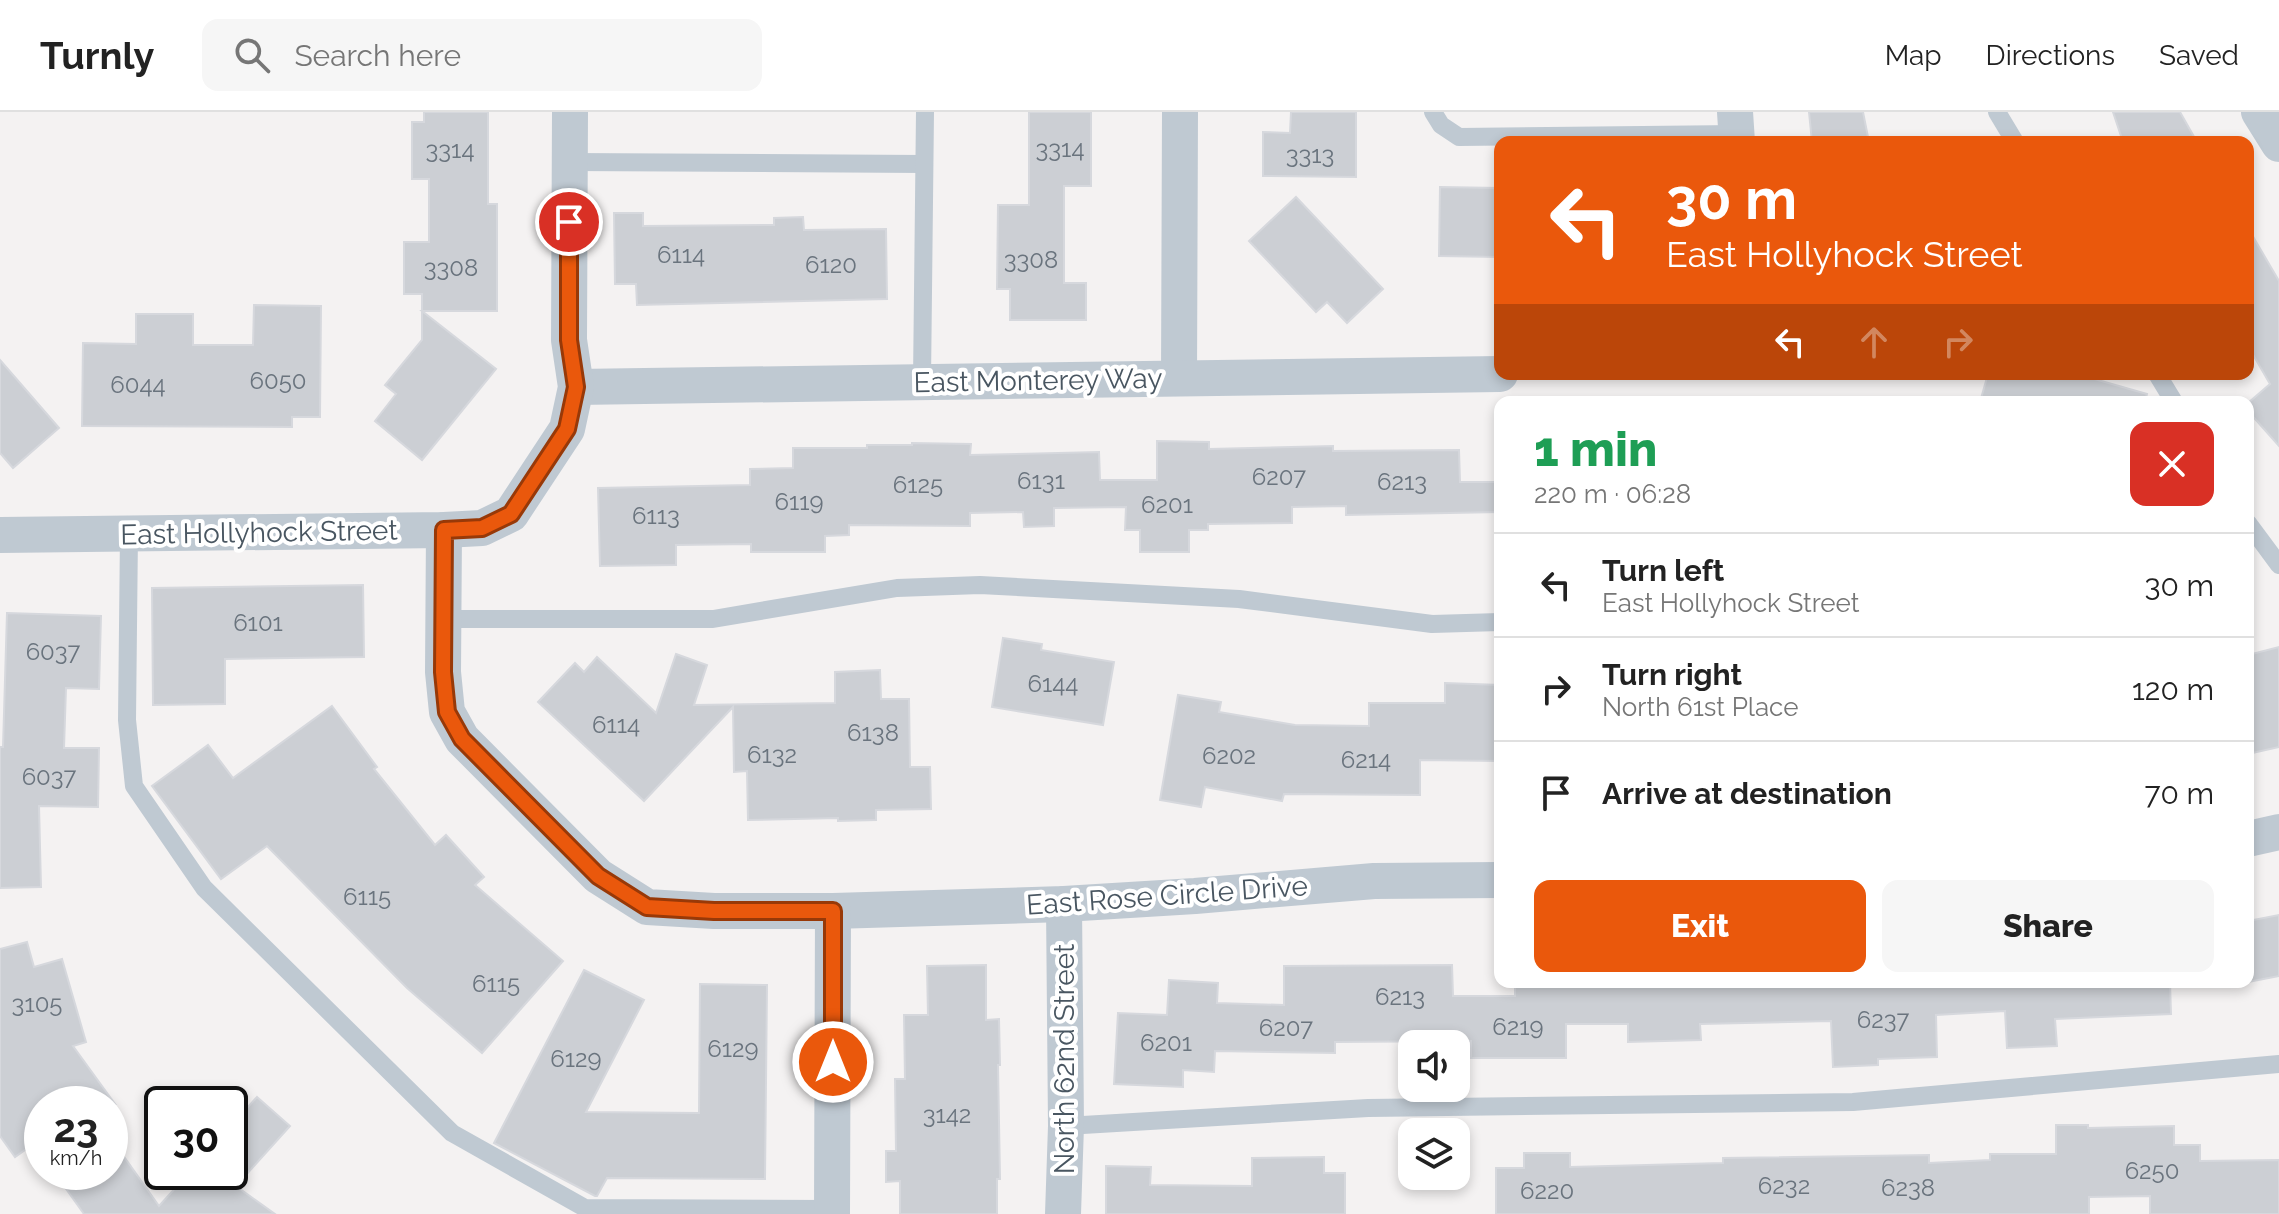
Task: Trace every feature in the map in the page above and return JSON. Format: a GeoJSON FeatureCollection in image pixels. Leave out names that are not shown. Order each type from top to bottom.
{"type":"FeatureCollection","features":[{"type":"Feature","properties":{"kind":"street"},"geometry":{"type":"LineString","coordinates":[[570,112],[569,340],[576,387]]}},
{"type":"Feature","properties":{"kind":"street"},"geometry":{"type":"LineString","coordinates":[[1179,378],[1180,112]]}},
{"type":"Feature","properties":{"kind":"street"},"geometry":{"type":"LineString","coordinates":[[2259,112],[2279,144]]}},
{"type":"Feature","properties":{"kind":"street","name":"East Monterey Way"},"geometry":{"type":"LineString","coordinates":[[576,387],[1494,374]]}},
{"type":"Feature","properties":{"kind":"street","name":"East Hollyhock Street"},"geometry":{"type":"LineString","coordinates":[[0,535],[482,528],[511,514],[567,429],[576,387]]}},
{"type":"Feature","properties":{"kind":"street"},"geometry":{"type":"LineString","coordinates":[[444,530],[443,672],[447,712],[462,739],[598,876],[647,907],[714,911],[833,911],[832,1212]]}},
{"type":"Feature","properties":{"kind":"street"},"geometry":{"type":"LineString","coordinates":[[2254,838],[2279,832]]}},
{"type":"Feature","properties":{"kind":"street","name":"East Rose Circle Drive"},"geometry":{"type":"LineString","coordinates":[[833,911],[1064,904],[1374,881],[1494,880]]}},
{"type":"Feature","properties":{"kind":"street","name":"North 62nd Street"},"geometry":{"type":"LineString","coordinates":[[1063,1214],[1066,1126],[1064,904]]}},
{"type":"Feature","properties":{"kind":"lane"},"geometry":{"type":"LineString","coordinates":[[922,381],[925,112]]}},
{"type":"Feature","properties":{"kind":"lane"},"geometry":{"type":"LineString","coordinates":[[1433,112],[1441,125],[1459,137],[1736,129]]}},
{"type":"Feature","properties":{"kind":"lane"},"geometry":{"type":"LineString","coordinates":[[1997,112],[2011,136]]}},
{"type":"Feature","properties":{"kind":"lane"},"geometry":{"type":"LineString","coordinates":[[569,162],[924,164]]}},
{"type":"Feature","properties":{"kind":"lane"},"geometry":{"type":"LineString","coordinates":[[129,533],[127,720],[134,786],[204,888],[452,1133],[585,1208],[832,1212]]}},
{"type":"Feature","properties":{"kind":"lane"},"geometry":{"type":"LineString","coordinates":[[2254,535],[2279,565]]}},
{"type":"Feature","properties":{"kind":"lane"},"geometry":{"type":"LineString","coordinates":[[444,619],[713,619],[897,588],[980,585],[1239,599],[1432,624],[1494,622]]}},
{"type":"Feature","properties":{"kind":"lane"},"geometry":{"type":"LineString","coordinates":[[1066,1126],[1368,1108],[1853,1102],[2279,1064]]}},
{"type":"Feature","properties":{"kind":"building"},"geometry":{"type":"Polygon","coordinates":[[[424,112],[488,112],[488,204],[497,204],[497,311],[422,311],[422,294],[404,294],[404,242],[429,242],[429,179],[412,179],[412,122],[424,122],[424,112]]]}},
{"type":"Feature","properties":{"kind":"building"},"geometry":{"type":"Polygon","coordinates":[[[1029,112],[1091,112],[1091,186],[1064,186],[1064,283],[1086,283],[1086,320],[1010,320],[1010,289],[997,289],[998,205],[1029,205],[1029,112]]]}},
{"type":"Feature","properties":{"kind":"building"},"geometry":{"type":"Polygon","coordinates":[[[1291,112],[1356,112],[1356,177],[1263,176],[1263,132],[1290,133],[1291,112]]]}},
{"type":"Feature","properties":{"kind":"building"},"geometry":{"type":"Polygon","coordinates":[[[1809,112],[1863,112],[1868,136],[1811,136],[1809,112]]]}},
{"type":"Feature","properties":{"kind":"building"},"geometry":{"type":"Polygon","coordinates":[[[2113,112],[2180,112],[2194,136],[2121,136],[2113,112]]]}},
{"type":"Feature","properties":{"kind":"building"},"geometry":{"type":"Polygon","coordinates":[[[1440,187],[1494,188],[1494,257],[1439,256],[1440,187]]]}},
{"type":"Feature","properties":{"kind":"building"},"geometry":{"type":"Polygon","coordinates":[[[1296,197],[1383,289],[1347,323],[1327,302],[1316,312],[1249,241],[1296,197]]]}},
{"type":"Feature","properties":{"kind":"building"},"geometry":{"type":"Polygon","coordinates":[[[614,213],[643,213],[643,226],[774,225],[774,218],[803,217],[804,230],[886,229],[887,299],[637,305],[636,284],[615,284],[614,213]]]}},
{"type":"Feature","properties":{"kind":"building"},"geometry":{"type":"Polygon","coordinates":[[[2254,238],[2279,281],[2279,446],[2254,418],[2254,398],[2270,384],[2254,356],[2254,238]]]}},
{"type":"Feature","properties":{"kind":"building"},"geometry":{"type":"Polygon","coordinates":[[[254,305],[321,306],[320,417],[292,417],[292,427],[82,426],[83,343],[136,344],[136,314],[193,314],[193,345],[253,345],[254,305]]]}},
{"type":"Feature","properties":{"kind":"building"},"geometry":{"type":"Polygon","coordinates":[[[422,311],[496,369],[422,460],[375,421],[396,394],[385,385],[422,340],[422,311]]]}},
{"type":"Feature","properties":{"kind":"building"},"geometry":{"type":"Polygon","coordinates":[[[0,360],[59,428],[13,468],[0,453],[0,360]]]}},
{"type":"Feature","properties":{"kind":"building"},"geometry":{"type":"Polygon","coordinates":[[[1986,380],[2098,380],[2147,394],[2146,396],[1982,396],[1986,380]]]}},
{"type":"Feature","properties":{"kind":"building"},"geometry":{"type":"Polygon","coordinates":[[[1157,441],[1209,442],[1209,449],[1333,446],[1333,451],[1459,450],[1460,482],[1494,482],[1494,512],[1346,515],[1346,506],[1292,507],[1292,523],[1208,524],[1208,530],[1189,530],[1189,552],[1140,552],[1140,530],[1125,530],[1126,507],[1054,508],[1054,526],[1024,527],[1023,512],[970,513],[970,526],[849,525],[849,535],[825,536],[825,552],[751,552],[751,544],[676,545],[676,565],[600,566],[598,488],[750,485],[750,469],[793,468],[793,448],[867,448],[867,445],[912,443],[971,444],[970,455],[1099,452],[1100,480],[1157,480],[1157,441]]]}},
{"type":"Feature","properties":{"kind":"building"},"geometry":{"type":"Polygon","coordinates":[[[363,585],[364,657],[225,659],[225,704],[153,705],[152,588],[363,585]]]}},
{"type":"Feature","properties":{"kind":"building"},"geometry":{"type":"Polygon","coordinates":[[[7,613],[101,616],[99,689],[66,688],[64,748],[99,748],[98,807],[39,806],[41,887],[0,888],[0,747],[3,747],[7,613]]]}},
{"type":"Feature","properties":{"kind":"building"},"geometry":{"type":"Polygon","coordinates":[[[1003,638],[1042,644],[1041,650],[1114,662],[1103,725],[992,707],[1003,638]]]}},
{"type":"Feature","properties":{"kind":"building"},"geometry":{"type":"Polygon","coordinates":[[[2279,647],[2279,747],[2254,753],[2254,653],[2279,647]]]}},
{"type":"Feature","properties":{"kind":"building"},"geometry":{"type":"Polygon","coordinates":[[[676,654],[707,665],[694,705],[835,703],[835,672],[880,670],[881,699],[909,699],[910,767],[930,767],[931,809],[876,810],[876,820],[748,820],[747,771],[734,772],[733,707],[644,801],[538,702],[575,663],[584,672],[597,657],[656,713],[676,654]]]}},
{"type":"Feature","properties":{"kind":"building"},"geometry":{"type":"Polygon","coordinates":[[[1445,683],[1494,685],[1494,761],[1420,760],[1420,795],[1284,794],[1282,801],[1205,787],[1201,807],[1160,800],[1178,695],[1221,702],[1219,712],[1295,725],[1369,726],[1369,703],[1445,703],[1445,683]]]}},
{"type":"Feature","properties":{"kind":"building"},"geometry":{"type":"Polygon","coordinates":[[[332,706],[377,767],[374,769],[435,845],[446,835],[484,877],[475,885],[563,961],[482,1053],[407,988],[267,846],[221,879],[152,786],[208,745],[233,778],[332,706]]]}},
{"type":"Feature","properties":{"kind":"building"},"geometry":{"type":"Polygon","coordinates":[[[2279,915],[2279,976],[2254,981],[2254,920],[2279,915]]]}},
{"type":"Feature","properties":{"kind":"building"},"geometry":{"type":"Polygon","coordinates":[[[27,942],[34,967],[62,959],[86,1042],[73,1046],[102,1086],[24,1086],[24,1151],[15,1157],[0,1136],[0,949],[27,942]]]}},
{"type":"Feature","properties":{"kind":"building"},"geometry":{"type":"Polygon","coordinates":[[[986,965],[986,1020],[999,1019],[1000,1179],[997,1179],[997,1214],[900,1214],[900,1181],[886,1182],[886,1151],[896,1151],[895,1079],[905,1079],[904,1015],[928,1015],[927,966],[986,965]]]}},
{"type":"Feature","properties":{"kind":"building"},"geometry":{"type":"Polygon","coordinates":[[[1452,965],[1453,996],[1515,996],[1515,988],[2170,988],[2171,1014],[2055,1019],[2057,1046],[2007,1048],[2005,1011],[1936,1015],[1937,1057],[1878,1059],[1878,1065],[1833,1067],[1831,1021],[1700,1024],[1701,1040],[1628,1042],[1628,1024],[1566,1024],[1566,1058],[1471,1058],[1470,1030],[1398,1030],[1398,1042],[1335,1042],[1335,1053],[1215,1051],[1214,1072],[1183,1070],[1183,1087],[1114,1084],[1118,1013],[1167,1015],[1169,980],[1218,983],[1217,1003],[1284,1005],[1284,966],[1452,965]]]}},
{"type":"Feature","properties":{"kind":"building"},"geometry":{"type":"Polygon","coordinates":[[[584,970],[644,1000],[586,1112],[699,1113],[700,984],[767,985],[765,1179],[607,1178],[595,1196],[494,1143],[584,970]]]}},
{"type":"Feature","properties":{"kind":"building"},"geometry":{"type":"Polygon","coordinates":[[[257,1097],[290,1126],[248,1173],[248,1107],[257,1097]]]}},
{"type":"Feature","properties":{"kind":"building"},"geometry":{"type":"Polygon","coordinates":[[[2056,1125],[2088,1125],[2088,1128],[2174,1126],[2174,1145],[2200,1145],[2200,1161],[2279,1160],[2279,1214],[2150,1214],[2150,1196],[2089,1197],[2089,1214],[1496,1214],[1496,1168],[1524,1168],[1524,1153],[1570,1153],[1570,1167],[1723,1163],[1723,1158],[1929,1155],[1929,1163],[1990,1160],[1990,1154],[2056,1154],[2056,1125]]]}},
{"type":"Feature","properties":{"kind":"building"},"geometry":{"type":"Polygon","coordinates":[[[1324,1157],[1324,1173],[1345,1173],[1345,1214],[1106,1214],[1106,1166],[1151,1167],[1150,1185],[1252,1186],[1252,1158],[1324,1157]]]}},
{"type":"Feature","properties":{"kind":"building"},"geometry":{"type":"Polygon","coordinates":[[[128,1162],[144,1185],[144,1190],[148,1190],[159,1206],[174,1190],[242,1190],[275,1214],[84,1214],[67,1190],[128,1190],[128,1162]]]}},
{"type":"Feature","properties":{"kind":"route"},"geometry":{"type":"LineString","coordinates":[[569,222],[569,340],[576,387],[567,429],[511,514],[482,528],[444,530],[443,672],[447,712],[462,739],[598,876],[647,907],[714,911],[833,911],[833,1062]]}}]}
